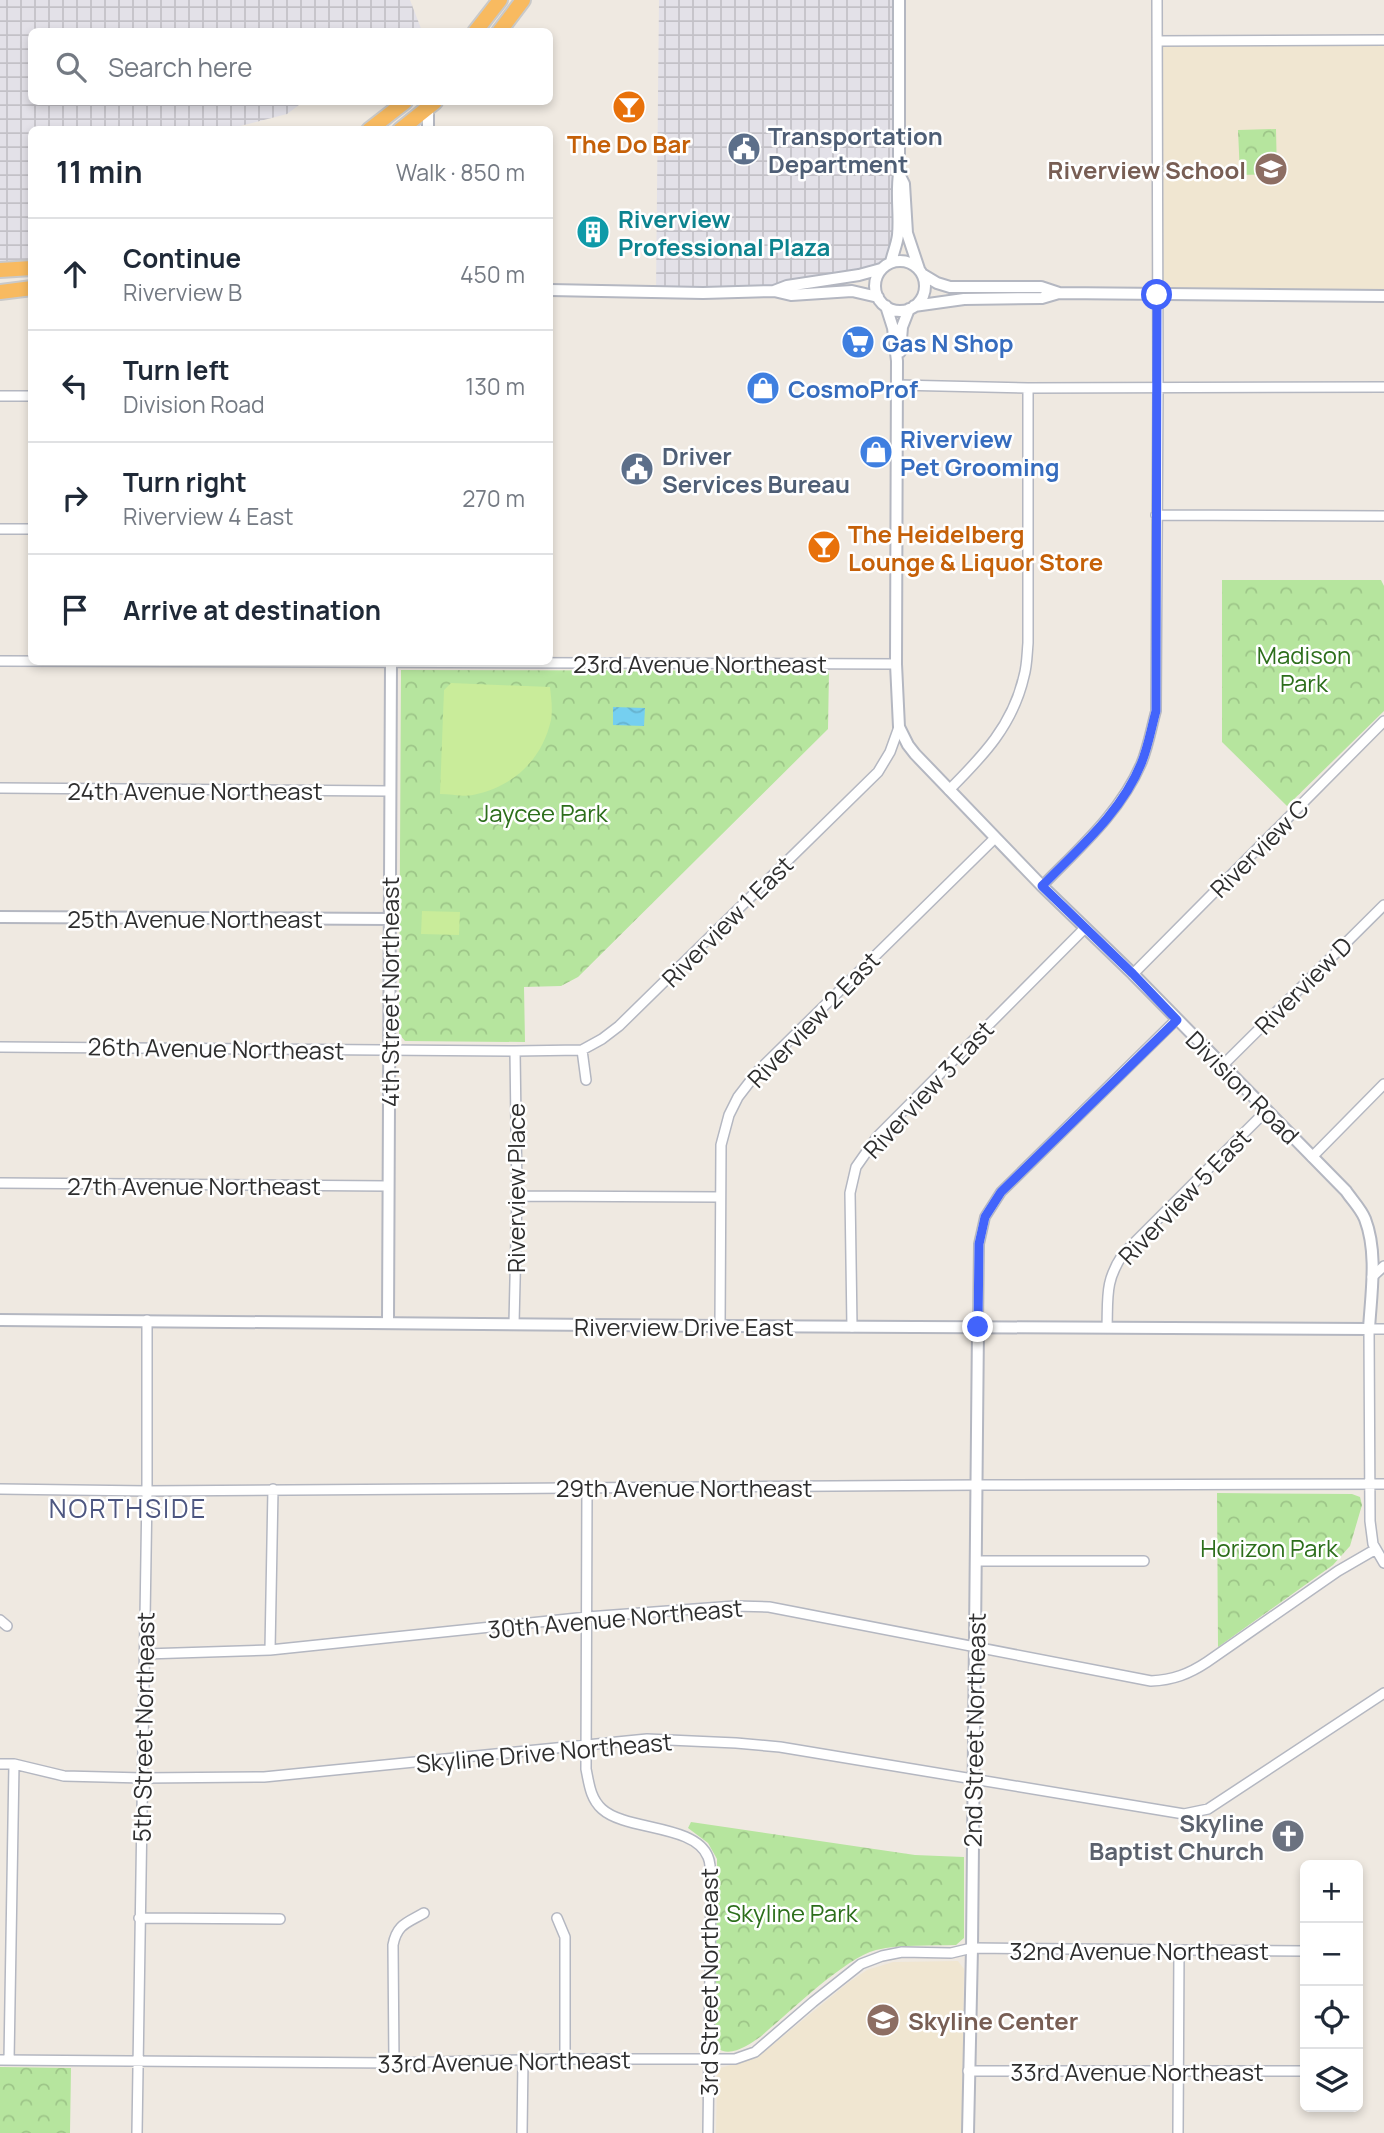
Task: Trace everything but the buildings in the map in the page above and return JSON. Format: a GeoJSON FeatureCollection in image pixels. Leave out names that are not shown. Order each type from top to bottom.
{"type":"FeatureCollection","features":[{"type":"Feature","properties":{"kind":"highway"},"geometry":{"type":"LineString","coordinates":[[478,28],[500,0]]}},
{"type":"Feature","properties":{"kind":"highway"},"geometry":{"type":"LineString","coordinates":[[502,28],[523,0]]}},
{"type":"Feature","properties":{"kind":"highway"},"geometry":{"type":"LineString","coordinates":[[374,126],[401,105]]}},
{"type":"Feature","properties":{"kind":"highway"},"geometry":{"type":"LineString","coordinates":[[404,126],[428,105]]}},
{"type":"Feature","properties":{"kind":"highway"},"geometry":{"type":"LineString","coordinates":[[0,270],[28,268]]}},
{"type":"Feature","properties":{"kind":"highway"},"geometry":{"type":"LineString","coordinates":[[0,293],[28,289]]}},
{"type":"Feature","properties":{"kind":"street"},"geometry":{"type":"LineString","coordinates":[[899,727],[896,664],[897,361],[893,328],[875,286],[898,238],[900,0]]}},
{"type":"Feature","properties":{"kind":"street"},"geometry":{"type":"LineString","coordinates":[[1042,886],[1109,816],[1125,794],[1142,763],[1156,711],[1157,0]]}},
{"type":"Feature","properties":{"kind":"street"},"geometry":{"type":"LineString","coordinates":[[1158,41],[1384,40]]}},
{"type":"Feature","properties":{"kind":"street"},"geometry":{"type":"LineString","coordinates":[[428,126],[429,105]]}},
{"type":"Feature","properties":{"kind":"street"},"geometry":{"type":"LineString","coordinates":[[897,361],[902,327],[912,308],[919,302],[925,285],[907,233],[904,184],[899,174]]}},
{"type":"Feature","properties":{"kind":"street"},"geometry":{"type":"LineString","coordinates":[[774,291],[787,286],[859,275],[909,262],[937,283],[950,287],[1041,287],[1059,293],[1384,296]]}},
{"type":"Feature","properties":{"kind":"street"},"geometry":{"type":"LineString","coordinates":[[553,290],[703,293],[774,291],[791,295],[852,291],[897,310],[964,299],[1042,298],[1059,293]]}},
{"type":"Feature","properties":{"kind":"street"},"geometry":{"type":"LineString","coordinates":[[0,293],[28,293]]}},
{"type":"Feature","properties":{"kind":"street"},"geometry":{"type":"LineString","coordinates":[[897,385],[1028,388],[1384,387]]}},
{"type":"Feature","properties":{"kind":"street"},"geometry":{"type":"LineString","coordinates":[[949,790],[979,761],[1000,735],[1015,704],[1024,676],[1028,643],[1028,388]]}},
{"type":"Feature","properties":{"kind":"street"},"geometry":{"type":"LineString","coordinates":[[0,396],[28,396]]}},
{"type":"Feature","properties":{"kind":"street"},"geometry":{"type":"LineString","coordinates":[[1156,515],[1384,516]]}},
{"type":"Feature","properties":{"kind":"street"},"geometry":{"type":"LineString","coordinates":[[0,529],[28,529]]}},
{"type":"Feature","properties":{"kind":"street","name":"23rd Avenue Northeast"},"geometry":{"type":"LineString","coordinates":[[0,661],[28,661]]}},
{"type":"Feature","properties":{"kind":"street","name":"23rd Avenue Northeast"},"geometry":{"type":"LineString","coordinates":[[553,663],[896,664]]}},
{"type":"Feature","properties":{"kind":"street","name":"4th Street Northeast"},"geometry":{"type":"LineString","coordinates":[[388,1322],[391,665]]}},
{"type":"Feature","properties":{"kind":"street","name":"Riverview C"},"geometry":{"type":"LineString","coordinates":[[1133,974],[1384,721]]}},
{"type":"Feature","properties":{"kind":"street","name":"Division Road"},"geometry":{"type":"LineString","coordinates":[[899,727],[908,745],[949,790],[1346,1191],[1365,1217],[1371,1242],[1372,1277],[1369,1329],[1370,1521],[1374,1544],[1384,1563]]}},
{"type":"Feature","properties":{"kind":"street","name":"Riverview 1 East"},"geometry":{"type":"LineString","coordinates":[[582,1050],[620,1026],[878,772],[890,752],[899,727]]}},
{"type":"Feature","properties":{"kind":"street","name":"24th Avenue Northeast"},"geometry":{"type":"LineString","coordinates":[[0,788],[390,791]]}},
{"type":"Feature","properties":{"kind":"street","name":"Riverview 2 East"},"geometry":{"type":"LineString","coordinates":[[720,1326],[721,1145],[729,1115],[738,1097],[758,1071],[995,838]]}},
{"type":"Feature","properties":{"kind":"street","name":"Riverview D"},"geometry":{"type":"LineString","coordinates":[[1222,1066],[1384,905]]}},
{"type":"Feature","properties":{"kind":"street","name":"25th Avenue Northeast"},"geometry":{"type":"LineString","coordinates":[[0,917],[389,919]]}},
{"type":"Feature","properties":{"kind":"street","name":"Riverview 3 East"},"geometry":{"type":"LineString","coordinates":[[852,1327],[850,1193],[856,1167],[877,1137],[1085,928]]}},
{"type":"Feature","properties":{"kind":"street"},"geometry":{"type":"LineString","coordinates":[[978,1327],[979,1244],[985,1217],[1001,1192],[1177,1020]]}},
{"type":"Feature","properties":{"kind":"street","name":"26th Avenue Northeast"},"geometry":{"type":"LineString","coordinates":[[0,1046],[515,1051]]}},
{"type":"Feature","properties":{"kind":"street"},"geometry":{"type":"LineString","coordinates":[[515,1051],[582,1050],[586,1080]]}},
{"type":"Feature","properties":{"kind":"street","name":"Riverview Place"},"geometry":{"type":"LineString","coordinates":[[514,1324],[515,1051]]}},
{"type":"Feature","properties":{"kind":"street"},"geometry":{"type":"LineString","coordinates":[[1312,1157],[1384,1084]]}},
{"type":"Feature","properties":{"kind":"street","name":"Riverview 5 East"},"geometry":{"type":"LineString","coordinates":[[1107,1327],[1108,1286],[1112,1270],[1123,1254],[1266,1111]]}},
{"type":"Feature","properties":{"kind":"street","name":"27th Avenue Northeast"},"geometry":{"type":"LineString","coordinates":[[0,1183],[388,1186]]}},
{"type":"Feature","properties":{"kind":"street"},"geometry":{"type":"LineString","coordinates":[[516,1196],[720,1197]]}},
{"type":"Feature","properties":{"kind":"street"},"geometry":{"type":"LineString","coordinates":[[1372,1277],[1384,1266]]}},
{"type":"Feature","properties":{"kind":"street","name":"Riverview Drive East"},"geometry":{"type":"LineString","coordinates":[[0,1320],[1369,1329]]}},
{"type":"Feature","properties":{"kind":"street","name":"5th Street Northeast"},"geometry":{"type":"LineString","coordinates":[[137,2133],[136,2061],[145,1654],[147,1320]]}},
{"type":"Feature","properties":{"kind":"street","name":"2nd Street Northeast"},"geometry":{"type":"LineString","coordinates":[[968,2133],[978,1327]]}},
{"type":"Feature","properties":{"kind":"street"},"geometry":{"type":"LineString","coordinates":[[1369,1329],[1384,1329]]}},
{"type":"Feature","properties":{"kind":"street","name":"29th Avenue Northeast"},"geometry":{"type":"LineString","coordinates":[[0,1489],[1384,1484]]}},
{"type":"Feature","properties":{"kind":"street","name":"3rd Street Northeast"},"geometry":{"type":"LineString","coordinates":[[587,1488],[586,1769],[590,1791],[602,1809],[621,1819],[699,1843],[708,1858],[711,1890],[708,2133]]}},
{"type":"Feature","properties":{"kind":"street"},"geometry":{"type":"LineString","coordinates":[[270,1650],[273,1489]]}},
{"type":"Feature","properties":{"kind":"street","name":"30th Avenue Northeast"},"geometry":{"type":"LineString","coordinates":[[145,1654],[270,1650],[587,1617],[735,1606],[769,1607],[1151,1681],[1170,1680],[1190,1673],[1208,1662],[1338,1571],[1376,1549]]}},
{"type":"Feature","properties":{"kind":"street"},"geometry":{"type":"LineString","coordinates":[[976,1561],[1144,1561]]}},
{"type":"Feature","properties":{"kind":"street","name":"Skyline Drive Northeast"},"geometry":{"type":"LineString","coordinates":[[0,1764],[14,1764],[64,1776],[264,1777],[647,1739],[736,1742],[1184,1814],[1208,1809],[1384,1693]]}},
{"type":"Feature","properties":{"kind":"street"},"geometry":{"type":"LineString","coordinates":[[5,2060],[5,1899],[14,1764]]}},
{"type":"Feature","properties":{"kind":"street"},"geometry":{"type":"LineString","coordinates":[[394,2063],[395,1932],[424,1913]]}},
{"type":"Feature","properties":{"kind":"street"},"geometry":{"type":"LineString","coordinates":[[139,1918],[280,1919]]}},
{"type":"Feature","properties":{"kind":"street"},"geometry":{"type":"LineString","coordinates":[[557,1918],[565,1937],[565,2059]]}},
{"type":"Feature","properties":{"kind":"street","name":"33rd Avenue Northeast"},"geometry":{"type":"LineString","coordinates":[[5,2060],[394,2063],[735,2059],[755,2052],[861,1964],[902,1952],[951,1953],[972,1948]]}},
{"type":"Feature","properties":{"kind":"street","name":"32nd Avenue Northeast"},"geometry":{"type":"LineString","coordinates":[[972,1948],[1300,1951]]}},
{"type":"Feature","properties":{"kind":"street"},"geometry":{"type":"LineString","coordinates":[[1178,2133],[1179,1950]]}},
{"type":"Feature","properties":{"kind":"street"},"geometry":{"type":"LineString","coordinates":[[522,2133],[523,2060]]}},
{"type":"Feature","properties":{"kind":"street","name":"33rd Avenue Northeast"},"geometry":{"type":"LineString","coordinates":[[968,2071],[1300,2071]]}},
{"type":"Feature","properties":{"kind":"shaded area"},"geometry":{"type":"Polygon","coordinates":[[[0,0],[410,0],[421,28],[28,28],[28,105],[299,105],[287,114],[240,126],[28,126],[28,264],[0,267],[0,0]]]}},
{"type":"Feature","properties":{"kind":"shaded area"},"geometry":{"type":"Polygon","coordinates":[[[659,0],[899,0],[899,174],[891,262],[881,269],[787,286],[656,292],[659,0]]]}},
{"type":"Feature","properties":{"kind":"shaded area","name":"Riverview School"},"geometry":{"type":"Polygon","coordinates":[[[1158,41],[1384,42],[1384,296],[1157,295],[1158,41]]]}},
{"type":"Feature","properties":{"kind":"shaded area","name":"Skyline Center"},"geometry":{"type":"Polygon","coordinates":[[[958,1961],[964,1969],[962,2133],[716,2133],[717,2076],[720,2068],[758,2057],[867,1970],[893,1962],[958,1961]]]}},
{"type":"Feature","properties":{"kind":"green space"},"geometry":{"type":"Polygon","coordinates":[[[1276,129],[1277,174],[1240,175],[1238,130],[1276,129]]]}},
{"type":"Feature","properties":{"kind":"green space","name":"Madison Park"},"geometry":{"type":"Polygon","coordinates":[[[1222,580],[1381,580],[1384,586],[1384,711],[1287,806],[1222,742],[1222,580]]]}},
{"type":"Feature","properties":{"kind":"green space","name":"Jaycee Park"},"geometry":{"type":"Polygon","coordinates":[[[401,670],[829,671],[828,729],[578,977],[561,986],[524,987],[525,1042],[405,1041],[399,1034],[401,670]]]}},
{"type":"Feature","properties":{"kind":"green space"},"geometry":{"type":"Polygon","coordinates":[[[451,683],[550,687],[551,720],[541,747],[524,770],[501,786],[473,795],[440,794],[444,690],[451,683]]]}},
{"type":"Feature","properties":{"kind":"green space"},"geometry":{"type":"Polygon","coordinates":[[[422,911],[460,912],[459,935],[421,934],[422,911]]]}},
{"type":"Feature","properties":{"kind":"green space","name":"Horizon Park"},"geometry":{"type":"Polygon","coordinates":[[[1217,1493],[1352,1494],[1360,1497],[1362,1505],[1350,1546],[1333,1565],[1218,1647],[1217,1493]]]}},
{"type":"Feature","properties":{"kind":"green space","name":"Skyline Park"},"geometry":{"type":"Polygon","coordinates":[[[691,1822],[915,1855],[964,1857],[964,1938],[956,1945],[896,1947],[863,1955],[832,1975],[756,2040],[733,2051],[722,2051],[717,2048],[715,2037],[717,1859],[708,1843],[688,1828],[691,1822]]]}},
{"type":"Feature","properties":{"kind":"green space"},"geometry":{"type":"Polygon","coordinates":[[[0,2067],[71,2068],[70,2133],[0,2133],[0,2067]]]}},
{"type":"Feature","properties":{"kind":"water"},"geometry":{"type":"Polygon","coordinates":[[[613,707],[645,708],[644,726],[613,725],[613,707]]]}},
{"type":"Feature","properties":{"kind":"place","name":"The Do Bar"},"geometry":{"type":"Point","coordinates":[629,107]}},
{"type":"Feature","properties":{"kind":"place","name":"Transportation Department"},"geometry":{"type":"Point","coordinates":[744,149]}},
{"type":"Feature","properties":{"kind":"place","name":"Riverview School"},"geometry":{"type":"Point","coordinates":[1271,169]}},
{"type":"Feature","properties":{"kind":"place","name":"Riverview Professional Plaza"},"geometry":{"type":"Point","coordinates":[593,232]}},
{"type":"Feature","properties":{"kind":"place","name":"Gas N Shop"},"geometry":{"type":"Point","coordinates":[858,342]}},
{"type":"Feature","properties":{"kind":"place","name":"CosmoProf"},"geometry":{"type":"Point","coordinates":[763,388]}},
{"type":"Feature","properties":{"kind":"place","name":"Riverview Pet Grooming"},"geometry":{"type":"Point","coordinates":[876,452]}},
{"type":"Feature","properties":{"kind":"place","name":"Driver Services Bureau"},"geometry":{"type":"Point","coordinates":[637,469]}},
{"type":"Feature","properties":{"kind":"place","name":"The Heidelberg Lounge & Liquor Store"},"geometry":{"type":"Point","coordinates":[824,547]}},
{"type":"Feature","properties":{"kind":"place","name":"Skyline Baptist Church"},"geometry":{"type":"Point","coordinates":[1288,1836]}},
{"type":"Feature","properties":{"kind":"place","name":"Skyline Center"},"geometry":{"type":"Point","coordinates":[883,2020]}},
{"type":"Feature","properties":{"kind":"district","name":"NORTHSIDE"},"geometry":{"type":"Point","coordinates":[128,1508]}},
{"type":"Feature","properties":{"kind":"route"},"geometry":{"type":"LineString","coordinates":[[978,1327],[979,1244],[985,1217],[1001,1192],[1177,1020],[1042,886],[1109,816],[1125,794],[1142,763],[1156,711],[1157,295]]}}]}
